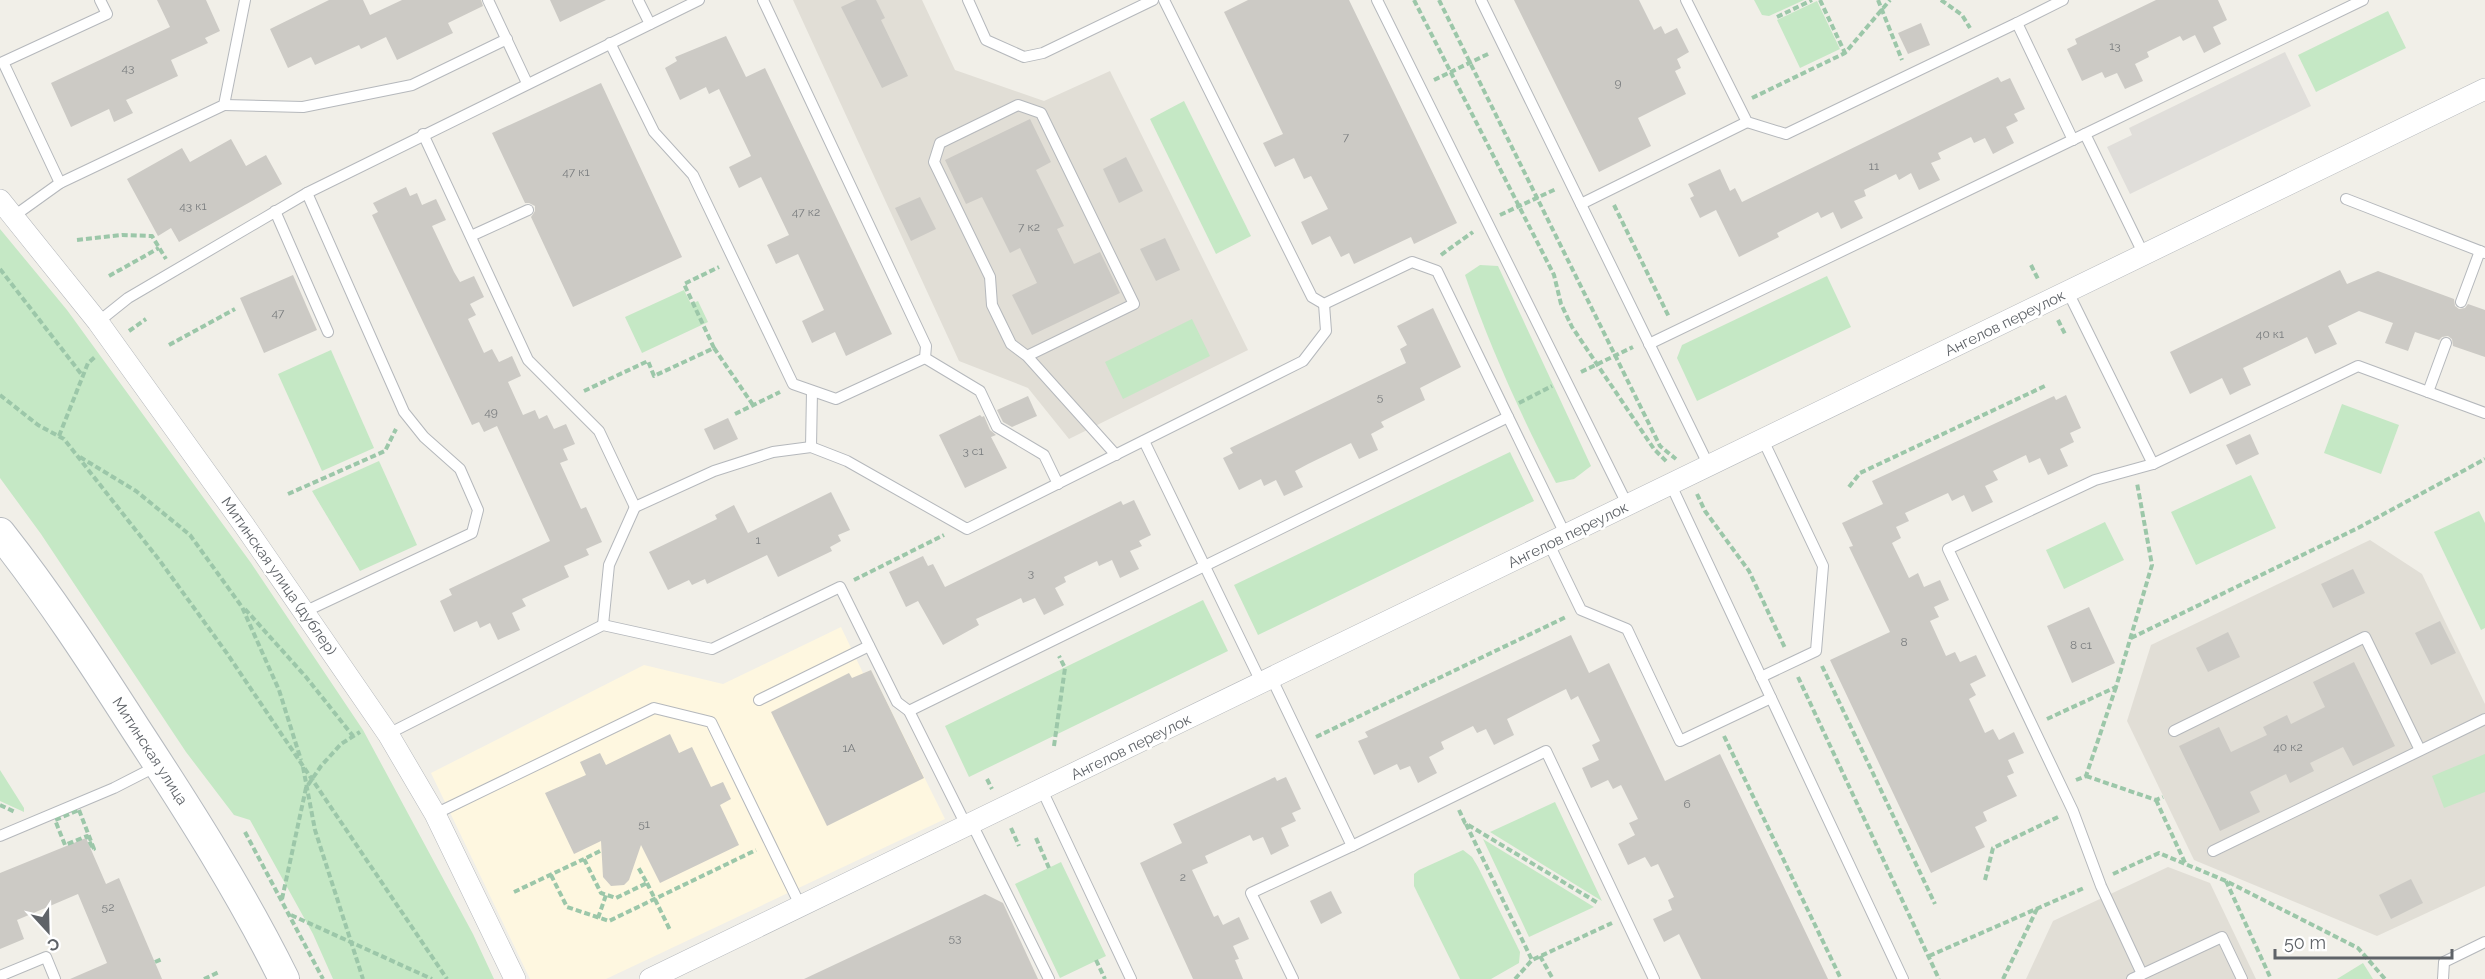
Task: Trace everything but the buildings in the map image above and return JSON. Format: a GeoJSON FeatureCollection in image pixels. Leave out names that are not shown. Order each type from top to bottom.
{"type":"FeatureCollection","features":[{"type":"Feature","properties":{"kind":"main road","name":"Митинская улица"},"geometry":{"type":"LineString","coordinates":[[8,549],[72,631],[159,765],[232,882],[284,979]]}},
{"type":"Feature","properties":{"kind":"street","name":"Ангелов переулок"},"geometry":{"type":"LineString","coordinates":[[650,979],[970,826],[2485,89]]}},
{"type":"Feature","properties":{"kind":"street","name":"Митинская улица (дублер)"},"geometry":{"type":"LineString","coordinates":[[7,208],[98,322],[237,515],[388,734],[435,814],[515,979]]}},
{"type":"Feature","properties":{"kind":"lane"},"geometry":{"type":"LineString","coordinates":[[60,183],[3,62],[107,14],[100,0]]}},
{"type":"Feature","properties":{"kind":"lane"},"geometry":{"type":"LineString","coordinates":[[224,105],[245,0]]}},
{"type":"Feature","properties":{"kind":"lane"},"geometry":{"type":"LineString","coordinates":[[488,0],[527,83]]}},
{"type":"Feature","properties":{"kind":"lane"},"geometry":{"type":"LineString","coordinates":[[638,0],[650,24]]}},
{"type":"Feature","properties":{"kind":"lane"},"geometry":{"type":"LineString","coordinates":[[98,322],[128,298],[307,193],[699,0]]}},
{"type":"Feature","properties":{"kind":"lane"},"geometry":{"type":"LineString","coordinates":[[763,0],[926,346],[925,358]]}},
{"type":"Feature","properties":{"kind":"lane"},"geometry":{"type":"LineString","coordinates":[[968,0],[986,40],[1024,57],[1043,53],[1153,0]]}},
{"type":"Feature","properties":{"kind":"lane"},"geometry":{"type":"LineString","coordinates":[[1164,0],[1312,297],[1324,304]]}},
{"type":"Feature","properties":{"kind":"lane"},"geometry":{"type":"LineString","coordinates":[[1377,0],[1628,506]]}},
{"type":"Feature","properties":{"kind":"lane"},"geometry":{"type":"LineString","coordinates":[[1481,0],[1710,466]]}},
{"type":"Feature","properties":{"kind":"lane"},"geometry":{"type":"LineString","coordinates":[[1686,0],[1748,122]]}},
{"type":"Feature","properties":{"kind":"lane"},"geometry":{"type":"LineString","coordinates":[[1581,204],[1748,122],[1786,134],[2063,0]]}},
{"type":"Feature","properties":{"kind":"lane"},"geometry":{"type":"LineString","coordinates":[[1649,344],[2363,0]]}},
{"type":"Feature","properties":{"kind":"lane"},"geometry":{"type":"LineString","coordinates":[[2017,22],[2073,140]]}},
{"type":"Feature","properties":{"kind":"lane"},"geometry":{"type":"LineString","coordinates":[[7,208],[224,105],[303,107],[412,85],[507,39]]}},
{"type":"Feature","properties":{"kind":"lane"},"geometry":{"type":"LineString","coordinates":[[610,43],[654,132],[693,174],[793,384],[836,399],[925,358]]}},
{"type":"Feature","properties":{"kind":"lane"},"geometry":{"type":"LineString","coordinates":[[1027,356],[1134,304],[1041,113],[1018,105],[940,143],[934,162],[990,277],[992,305],[1011,344],[1027,356],[1116,455]]}},
{"type":"Feature","properties":{"kind":"lane"},"geometry":{"type":"LineString","coordinates":[[423,134],[528,360],[599,431],[634,507]]}},
{"type":"Feature","properties":{"kind":"lane"},"geometry":{"type":"LineString","coordinates":[[2085,134],[2144,255]]}},
{"type":"Feature","properties":{"kind":"lane"},"geometry":{"type":"LineString","coordinates":[[304,612],[472,533],[478,510],[460,468],[424,437],[405,412],[307,193]]}},
{"type":"Feature","properties":{"kind":"lane"},"geometry":{"type":"LineString","coordinates":[[2346,198],[2482,252],[2461,302]]}},
{"type":"Feature","properties":{"kind":"lane"},"geometry":{"type":"LineString","coordinates":[[471,236],[528,210]]}},
{"type":"Feature","properties":{"kind":"lane"},"geometry":{"type":"LineString","coordinates":[[275,212],[328,332]]}},
{"type":"Feature","properties":{"kind":"lane"},"geometry":{"type":"LineString","coordinates":[[1324,304],[1412,262],[1437,271],[1508,417],[1557,540],[1581,610],[1627,629],[1680,741],[1771,698]]}},
{"type":"Feature","properties":{"kind":"lane"},"geometry":{"type":"LineString","coordinates":[[2068,292],[2153,464]]}},
{"type":"Feature","properties":{"kind":"lane"},"geometry":{"type":"LineString","coordinates":[[603,625],[609,566],[634,507],[714,471],[773,452],[811,447],[847,461],[967,529],[1303,361],[1326,331],[1324,304]]}},
{"type":"Feature","properties":{"kind":"lane"},"geometry":{"type":"LineString","coordinates":[[2428,392],[2446,343]]}},
{"type":"Feature","properties":{"kind":"lane"},"geometry":{"type":"LineString","coordinates":[[925,358],[980,392],[997,427],[1044,454],[1058,484]]}},
{"type":"Feature","properties":{"kind":"lane"},"geometry":{"type":"LineString","coordinates":[[2142,974],[2099,881],[2073,811],[1948,549],[2094,480],[2153,464],[2358,366],[2485,413]]}},
{"type":"Feature","properties":{"kind":"lane"},"geometry":{"type":"LineString","coordinates":[[811,447],[812,391]]}},
{"type":"Feature","properties":{"kind":"lane"},"geometry":{"type":"LineString","coordinates":[[909,711],[1508,417]]}},
{"type":"Feature","properties":{"kind":"lane"},"geometry":{"type":"LineString","coordinates":[[1761,677],[1816,651],[1823,566],[1763,440]]}},
{"type":"Feature","properties":{"kind":"lane"},"geometry":{"type":"LineString","coordinates":[[1144,441],[1205,565],[1303,744],[1352,846]]}},
{"type":"Feature","properties":{"kind":"lane"},"geometry":{"type":"LineString","coordinates":[[1683,480],[1761,677],[1903,979]]}},
{"type":"Feature","properties":{"kind":"lane"},"geometry":{"type":"LineString","coordinates":[[388,734],[603,625],[712,649],[840,587],[897,702],[909,711],[1049,979]]}},
{"type":"Feature","properties":{"kind":"lane"},"geometry":{"type":"LineString","coordinates":[[2174,731],[2365,637],[2420,750]]}},
{"type":"Feature","properties":{"kind":"lane"},"geometry":{"type":"LineString","coordinates":[[759,700],[869,646]]}},
{"type":"Feature","properties":{"kind":"lane"},"geometry":{"type":"LineString","coordinates":[[435,814],[654,708],[711,722],[801,907]]}},
{"type":"Feature","properties":{"kind":"lane"},"geometry":{"type":"LineString","coordinates":[[2213,851],[2485,719]]}},
{"type":"Feature","properties":{"kind":"lane"},"geometry":{"type":"LineString","coordinates":[[1293,979],[1251,894],[1546,751],[1654,979]]}},
{"type":"Feature","properties":{"kind":"lane"},"geometry":{"type":"LineString","coordinates":[[0,836],[114,789],[159,765]]}},
{"type":"Feature","properties":{"kind":"lane"},"geometry":{"type":"LineString","coordinates":[[1042,790],[1131,979]]}},
{"type":"Feature","properties":{"kind":"lane"},"geometry":{"type":"LineString","coordinates":[[2132,979],[2222,937],[2242,979]]}},
{"type":"Feature","properties":{"kind":"lane"},"geometry":{"type":"LineString","coordinates":[[2443,979],[2444,962],[2485,942]]}},
{"type":"Feature","properties":{"kind":"lane"},"geometry":{"type":"LineString","coordinates":[[0,976],[46,957],[55,979]]}},
{"type":"Feature","properties":{"kind":"path"},"geometry":{"type":"LineString","coordinates":[[1414,0],[1554,275],[1561,304],[1572,327],[1654,449],[1683,480],[1700,515]]}},
{"type":"Feature","properties":{"kind":"path"},"geometry":{"type":"LineString","coordinates":[[1439,0],[1660,446],[1749,571],[1939,979]]}},
{"type":"Feature","properties":{"kind":"path"},"geometry":{"type":"LineString","coordinates":[[1777,17],[1812,0]]}},
{"type":"Feature","properties":{"kind":"path"},"geometry":{"type":"LineString","coordinates":[[1820,0],[1845,53]]}},
{"type":"Feature","properties":{"kind":"path"},"geometry":{"type":"LineString","coordinates":[[1878,0],[1908,75]]}},
{"type":"Feature","properties":{"kind":"path"},"geometry":{"type":"LineString","coordinates":[[1739,104],[1845,53],[1890,0]]}},
{"type":"Feature","properties":{"kind":"path"},"geometry":{"type":"LineString","coordinates":[[1941,0],[1962,15],[1978,41]]}},
{"type":"Feature","properties":{"kind":"path"},"geometry":{"type":"LineString","coordinates":[[1420,87],[1503,46]]}},
{"type":"Feature","properties":{"kind":"path"},"geometry":{"type":"LineString","coordinates":[[1607,191],[1676,331]]}},
{"type":"Feature","properties":{"kind":"path"},"geometry":{"type":"LineString","coordinates":[[77,240],[122,235],[152,236],[173,271]]}},
{"type":"Feature","properties":{"kind":"path"},"geometry":{"type":"LineString","coordinates":[[109,276],[159,248]]}},
{"type":"Feature","properties":{"kind":"path"},"geometry":{"type":"LineString","coordinates":[[734,261],[684,284],[714,348],[753,405]]}},
{"type":"Feature","properties":{"kind":"path"},"geometry":{"type":"LineString","coordinates":[[2031,265],[2042,288]]}},
{"type":"Feature","properties":{"kind":"path"},"geometry":{"type":"LineString","coordinates":[[0,269],[82,375]]}},
{"type":"Feature","properties":{"kind":"path"},"geometry":{"type":"LineString","coordinates":[[169,345],[235,309]]}},
{"type":"Feature","properties":{"kind":"path"},"geometry":{"type":"LineString","coordinates":[[2056,317],[2066,336]]}},
{"type":"Feature","properties":{"kind":"path"},"geometry":{"type":"LineString","coordinates":[[128,332],[146,319]]}},
{"type":"Feature","properties":{"kind":"path"},"geometry":{"type":"LineString","coordinates":[[568,399],[648,362],[654,376],[714,348]]}},
{"type":"Feature","properties":{"kind":"path"},"geometry":{"type":"LineString","coordinates":[[59,436],[82,375],[88,363],[99,353]]}},
{"type":"Feature","properties":{"kind":"path"},"geometry":{"type":"LineString","coordinates":[[735,414],[793,384]]}},
{"type":"Feature","properties":{"kind":"path"},"geometry":{"type":"LineString","coordinates":[[1848,487],[1860,474],[2046,385]]}},
{"type":"Feature","properties":{"kind":"path"},"geometry":{"type":"LineString","coordinates":[[0,395],[38,425],[59,436],[167,570],[226,652],[447,979]]}},
{"type":"Feature","properties":{"kind":"path"},"geometry":{"type":"LineString","coordinates":[[288,494],[385,451],[405,412]]}},
{"type":"Feature","properties":{"kind":"path"},"geometry":{"type":"LineString","coordinates":[[76,455],[136,491],[190,535],[242,607],[306,677],[353,736]]}},
{"type":"Feature","properties":{"kind":"path"},"geometry":{"type":"LineString","coordinates":[[2131,638],[2358,528],[2485,459]]}},
{"type":"Feature","properties":{"kind":"path"},"geometry":{"type":"LineString","coordinates":[[2086,776],[2116,687],[2152,565],[2134,469]]}},
{"type":"Feature","properties":{"kind":"path"},"geometry":{"type":"LineString","coordinates":[[840,587],[963,526]]}},
{"type":"Feature","properties":{"kind":"path"},"geometry":{"type":"LineString","coordinates":[[242,607],[279,690],[302,765],[315,830],[363,979]]}},
{"type":"Feature","properties":{"kind":"path"},"geometry":{"type":"LineString","coordinates":[[1303,744],[1581,610]]}},
{"type":"Feature","properties":{"kind":"path"},"geometry":{"type":"LineString","coordinates":[[1052,640],[1065,668],[1054,746]]}},
{"type":"Feature","properties":{"kind":"path"},"geometry":{"type":"LineString","coordinates":[[1816,651],[1935,904]]}},
{"type":"Feature","properties":{"kind":"path"},"geometry":{"type":"LineString","coordinates":[[2032,726],[2116,687]]}},
{"type":"Feature","properties":{"kind":"path"},"geometry":{"type":"LineString","coordinates":[[1718,723],[1841,979]]}},
{"type":"Feature","properties":{"kind":"path"},"geometry":{"type":"LineString","coordinates":[[282,899],[306,788],[341,744],[363,730]]}},
{"type":"Feature","properties":{"kind":"path"},"geometry":{"type":"LineString","coordinates":[[2061,787],[2086,776],[2156,800],[2163,797]]}},
{"type":"Feature","properties":{"kind":"path"},"geometry":{"type":"LineString","coordinates":[[1452,796],[1532,960]]}},
{"type":"Feature","properties":{"kind":"path"},"geometry":{"type":"LineString","coordinates":[[2156,800],[2186,865]]}},
{"type":"Feature","properties":{"kind":"path"},"geometry":{"type":"LineString","coordinates":[[0,806],[21,815]]}},
{"type":"Feature","properties":{"kind":"path"},"geometry":{"type":"LineString","coordinates":[[79,810],[94,849],[87,836],[65,845],[55,820],[79,810]]}},
{"type":"Feature","properties":{"kind":"path"},"geometry":{"type":"LineString","coordinates":[[1985,880],[1993,849],[2073,811]]}},
{"type":"Feature","properties":{"kind":"path"},"geometry":{"type":"LineString","coordinates":[[1466,823],[1623,917]]}},
{"type":"Feature","properties":{"kind":"path"},"geometry":{"type":"LineString","coordinates":[[1010,827],[1019,846]]}},
{"type":"Feature","properties":{"kind":"path"},"geometry":{"type":"LineString","coordinates":[[245,832],[323,979]]}},
{"type":"Feature","properties":{"kind":"path"},"geometry":{"type":"LineString","coordinates":[[1036,838],[1049,868]]}},
{"type":"Feature","properties":{"kind":"path"},"geometry":{"type":"LineString","coordinates":[[551,874],[567,907],[609,921],[770,843]]}},
{"type":"Feature","properties":{"kind":"path"},"geometry":{"type":"LineString","coordinates":[[514,892],[600,851]]}},
{"type":"Feature","properties":{"kind":"path"},"geometry":{"type":"LineString","coordinates":[[1929,956],[2159,853],[2226,881],[2358,948],[2385,979]]}},
{"type":"Feature","properties":{"kind":"path"},"geometry":{"type":"LineString","coordinates":[[584,859],[601,893],[606,895],[616,898],[646,883]]}},
{"type":"Feature","properties":{"kind":"path"},"geometry":{"type":"LineString","coordinates":[[638,867],[670,930]]}},
{"type":"Feature","properties":{"kind":"path"},"geometry":{"type":"LineString","coordinates":[[2226,881],[2271,979]]}},
{"type":"Feature","properties":{"kind":"path"},"geometry":{"type":"LineString","coordinates":[[598,918],[606,895]]}},
{"type":"Feature","properties":{"kind":"path"},"geometry":{"type":"LineString","coordinates":[[2003,979],[2037,909]]}},
{"type":"Feature","properties":{"kind":"path"},"geometry":{"type":"LineString","coordinates":[[291,915],[432,979]]}},
{"type":"Feature","properties":{"kind":"path"},"geometry":{"type":"LineString","coordinates":[[1515,979],[1532,960],[1623,917]]}},
{"type":"Feature","properties":{"kind":"path"},"geometry":{"type":"LineString","coordinates":[[1540,957],[1553,979]]}},
{"type":"Feature","properties":{"kind":"path"},"geometry":{"type":"LineString","coordinates":[[155,962],[162,959]]}},
{"type":"Feature","properties":{"kind":"path"},"geometry":{"type":"LineString","coordinates":[[1096,960],[1105,979]]}},
{"type":"Feature","properties":{"kind":"path"},"geometry":{"type":"LineString","coordinates":[[204,979],[219,972]]}},
{"type":"Feature","properties":{"kind":"shaded area"},"geometry":{"type":"Polygon","coordinates":[[[793,0],[922,0],[955,70],[1044,101],[1110,71],[1248,350],[1069,439],[1028,388],[959,361],[793,0]]]}},
{"type":"Feature","properties":{"kind":"shaded area"},"geometry":{"type":"Polygon","coordinates":[[[2285,52],[2311,106],[2130,194],[2107,147],[2132,135],[2129,128],[2285,52]]]}},
{"type":"Feature","properties":{"kind":"shaded area"},"geometry":{"type":"Polygon","coordinates":[[[2370,540],[2422,574],[2485,704],[2485,886],[2377,936],[2194,860],[2127,721],[2151,645],[2370,540]]]}},
{"type":"Feature","properties":{"kind":"shaded area"},"geometry":{"type":"Polygon","coordinates":[[[841,627],[863,673],[871,670],[945,819],[606,979],[530,979],[431,773],[644,665],[723,684],[841,627]]]}},
{"type":"Feature","properties":{"kind":"shaded area"},"geometry":{"type":"Polygon","coordinates":[[[2168,867],[2210,883],[2256,979],[2026,979],[2053,921],[2168,867]]]}},
{"type":"Feature","properties":{"kind":"green space"},"geometry":{"type":"Polygon","coordinates":[[[1754,0],[1804,0],[1769,16],[1762,15],[1754,0]]]}},
{"type":"Feature","properties":{"kind":"green space"},"geometry":{"type":"Polygon","coordinates":[[[1817,1],[1840,49],[1800,68],[1777,20],[1817,1]]]}},
{"type":"Feature","properties":{"kind":"green space"},"geometry":{"type":"Polygon","coordinates":[[[2388,11],[2406,48],[2316,92],[2298,55],[2388,11]]]}},
{"type":"Feature","properties":{"kind":"green space"},"geometry":{"type":"Polygon","coordinates":[[[1184,101],[1251,236],[1216,254],[1150,119],[1184,101]]]}},
{"type":"Feature","properties":{"kind":"green space"},"geometry":{"type":"Polygon","coordinates":[[[0,229],[67,310],[251,563],[363,730],[473,934],[494,979],[333,979],[313,934],[250,820],[234,815],[186,752],[41,534],[0,478],[0,229]]]}},
{"type":"Feature","properties":{"kind":"green space"},"geometry":{"type":"Polygon","coordinates":[[[1480,265],[1498,266],[1591,466],[1574,479],[1556,483],[1507,381],[1465,275],[1480,265]]]}},
{"type":"Feature","properties":{"kind":"green space"},"geometry":{"type":"Polygon","coordinates":[[[1827,276],[1851,327],[1697,401],[1677,358],[1682,345],[1827,276]]]}},
{"type":"Feature","properties":{"kind":"green space"},"geometry":{"type":"Polygon","coordinates":[[[684,290],[691,304],[698,301],[708,322],[642,353],[625,317],[684,290]]]}},
{"type":"Feature","properties":{"kind":"green space"},"geometry":{"type":"Polygon","coordinates":[[[1192,319],[1210,356],[1123,399],[1105,362],[1192,319]]]}},
{"type":"Feature","properties":{"kind":"green space"},"geometry":{"type":"Polygon","coordinates":[[[331,350],[374,448],[322,471],[278,374],[331,350]]]}},
{"type":"Feature","properties":{"kind":"green space"},"geometry":{"type":"Polygon","coordinates":[[[2342,404],[2399,425],[2381,474],[2324,453],[2342,404]]]}},
{"type":"Feature","properties":{"kind":"green space"},"geometry":{"type":"Polygon","coordinates":[[[1510,452],[1534,501],[1258,635],[1234,585],[1510,452]]]}},
{"type":"Feature","properties":{"kind":"green space"},"geometry":{"type":"Polygon","coordinates":[[[379,461],[417,545],[360,571],[312,491],[379,461]]]}},
{"type":"Feature","properties":{"kind":"green space"},"geometry":{"type":"Polygon","coordinates":[[[2251,475],[2276,528],[2196,565],[2171,512],[2251,475]]]}},
{"type":"Feature","properties":{"kind":"green space"},"geometry":{"type":"Polygon","coordinates":[[[2479,511],[2485,523],[2485,628],[2481,630],[2434,532],[2479,511]]]}},
{"type":"Feature","properties":{"kind":"green space"},"geometry":{"type":"Polygon","coordinates":[[[2105,522],[2124,560],[2064,589],[2046,550],[2105,522]]]}},
{"type":"Feature","properties":{"kind":"green space"},"geometry":{"type":"Polygon","coordinates":[[[1203,600],[1228,651],[969,777],[945,726],[1203,600]]]}},
{"type":"Feature","properties":{"kind":"green space"},"geometry":{"type":"Polygon","coordinates":[[[2485,754],[2485,792],[2444,808],[2432,776],[2485,754]]]}},
{"type":"Feature","properties":{"kind":"green space"},"geometry":{"type":"Polygon","coordinates":[[[0,770],[24,808],[24,812],[0,801],[0,770]]]}},
{"type":"Feature","properties":{"kind":"green space"},"geometry":{"type":"Polygon","coordinates":[[[1555,802],[1602,901],[1490,832],[1555,802]]]}},
{"type":"Feature","properties":{"kind":"green space"},"geometry":{"type":"Polygon","coordinates":[[[1483,839],[1594,907],[1529,937],[1483,839]]]}},
{"type":"Feature","properties":{"kind":"green space"},"geometry":{"type":"Polygon","coordinates":[[[1463,850],[1472,857],[1478,867],[1520,952],[1519,963],[1491,979],[1460,979],[1414,886],[1414,874],[1419,870],[1463,850]]]}},
{"type":"Feature","properties":{"kind":"green space"},"geometry":{"type":"Polygon","coordinates":[[[1061,862],[1106,956],[1060,978],[1015,884],[1061,862]]]}},
{"type":"Feature","properties":{"kind":"green space"},"geometry":{"type":"Polygon","coordinates":[[[2363,963],[2373,979],[2337,979],[2363,963]]]}}]}
